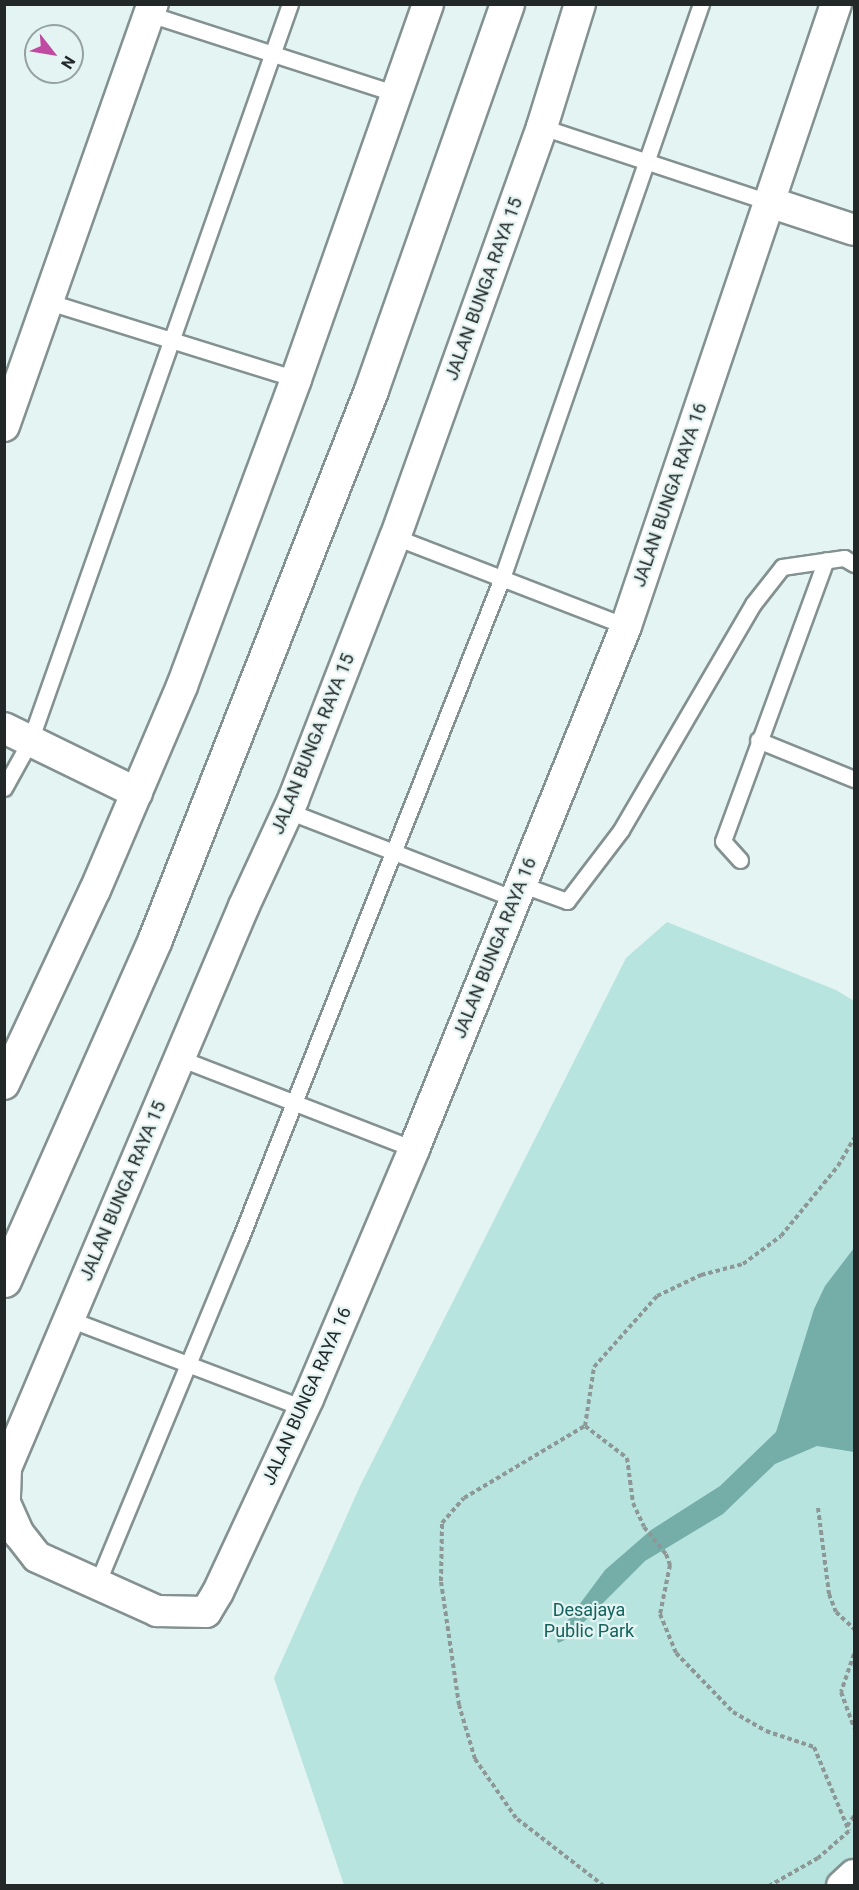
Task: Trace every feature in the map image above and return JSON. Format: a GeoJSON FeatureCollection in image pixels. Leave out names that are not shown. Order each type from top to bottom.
{"type":"FeatureCollection","features":[{"type":"Feature","properties":{"kind":"street"},"geometry":{"type":"LineString","coordinates":[[4,1084],[137,793],[182,686],[296,379],[428,4]]}},
{"type":"Feature","properties":{"kind":"street"},"geometry":{"type":"LineString","coordinates":[[4,1280],[155,939],[354,434],[507,4]]}},
{"type":"Feature","properties":{"kind":"street","name":"JALAN BUNGA RAYA 15"},"geometry":{"type":"LineString","coordinates":[[6,1468],[179,1058],[288,811],[395,537],[542,127],[580,4]]}},
{"type":"Feature","properties":{"kind":"street","name":"JALAN BUNGA RAYA 16"},"geometry":{"type":"LineString","coordinates":[[6,1468],[5,1503],[19,1534],[37,1557],[157,1611],[206,1612],[303,1408],[414,1149],[626,626],[836,4]]}},
{"type":"Feature","properties":{"kind":"street"},"geometry":{"type":"LineString","coordinates":[[4,426],[151,9]]}},
{"type":"Feature","properties":{"kind":"street"},"geometry":{"type":"LineString","coordinates":[[769,202],[855,230]]}},
{"type":"Feature","properties":{"kind":"street"},"geometry":{"type":"LineString","coordinates":[[17,735],[137,793]]}},
{"type":"Feature","properties":{"kind":"street"},"geometry":{"type":"LineString","coordinates":[[842,1886],[855,1875]]}},
{"type":"Feature","properties":{"kind":"lane"},"geometry":{"type":"LineString","coordinates":[[4,788],[17,735],[171,341],[290,4]]}},
{"type":"Feature","properties":{"kind":"lane"},"geometry":{"type":"LineString","coordinates":[[97,1584],[295,1102],[502,578],[701,4]]}},
{"type":"Feature","properties":{"kind":"lane"},"geometry":{"type":"LineString","coordinates":[[151,9],[272,56],[396,94]]}},
{"type":"Feature","properties":{"kind":"lane"},"geometry":{"type":"LineString","coordinates":[[542,127],[769,202]]}},
{"type":"Feature","properties":{"kind":"lane"},"geometry":{"type":"LineString","coordinates":[[49,302],[296,379]]}},
{"type":"Feature","properties":{"kind":"lane"},"geometry":{"type":"LineString","coordinates":[[395,537],[626,626]]}},
{"type":"Feature","properties":{"kind":"lane"},"geometry":{"type":"LineString","coordinates":[[288,811],[518,891],[567,901],[621,830],[753,604],[782,567],[844,558],[855,564]]}},
{"type":"Feature","properties":{"kind":"lane"},"geometry":{"type":"LineString","coordinates":[[740,860],[723,841],[758,740],[826,560]]}},
{"type":"Feature","properties":{"kind":"lane"},"geometry":{"type":"LineString","coordinates":[[758,740],[855,779]]}},
{"type":"Feature","properties":{"kind":"lane"},"geometry":{"type":"LineString","coordinates":[[179,1058],[414,1149]]}},
{"type":"Feature","properties":{"kind":"lane"},"geometry":{"type":"LineString","coordinates":[[69,1319],[303,1408]]}},
{"type":"Feature","properties":{"kind":"path"},"geometry":{"type":"LineString","coordinates":[[585,1426],[594,1367],[657,1296],[701,1275],[743,1264],[781,1236],[838,1166],[855,1138]]}},
{"type":"Feature","properties":{"kind":"path"},"geometry":{"type":"LineString","coordinates":[[585,1426],[627,1458],[633,1503],[644,1527],[666,1554],[670,1565],[660,1614],[676,1653],[733,1712],[766,1731],[814,1747],[847,1826],[849,1832],[818,1858],[769,1886]]}},
{"type":"Feature","properties":{"kind":"path"},"geometry":{"type":"LineString","coordinates":[[585,1426],[464,1498],[442,1523],[441,1581],[459,1705],[475,1759],[516,1818],[604,1886]]}},
{"type":"Feature","properties":{"kind":"path"},"geometry":{"type":"LineString","coordinates":[[818,1508],[829,1594],[836,1612],[855,1629]]}},
{"type":"Feature","properties":{"kind":"path"},"geometry":{"type":"LineString","coordinates":[[855,1654],[841,1692],[855,1728]]}},
{"type":"Feature","properties":{"kind":"path"},"geometry":{"type":"LineString","coordinates":[[847,1826],[855,1816]]}},
{"type":"Feature","properties":{"kind":"green space","name":"Desajaya Public Park"},"geometry":{"type":"Polygon","coordinates":[[[667,922],[836,990],[854,1001],[854,1870],[836,1886],[344,1885],[274,1678],[361,1484],[626,958],[667,922]]]}},
{"type":"Feature","properties":{"kind":"shaded area"},"geometry":{"type":"Polygon","coordinates":[[[854,1248],[854,1452],[817,1446],[775,1464],[723,1514],[645,1561],[567,1639],[558,1643],[556,1636],[605,1570],[651,1530],[720,1486],[776,1432],[814,1309],[825,1286],[854,1248]]]}}]}
